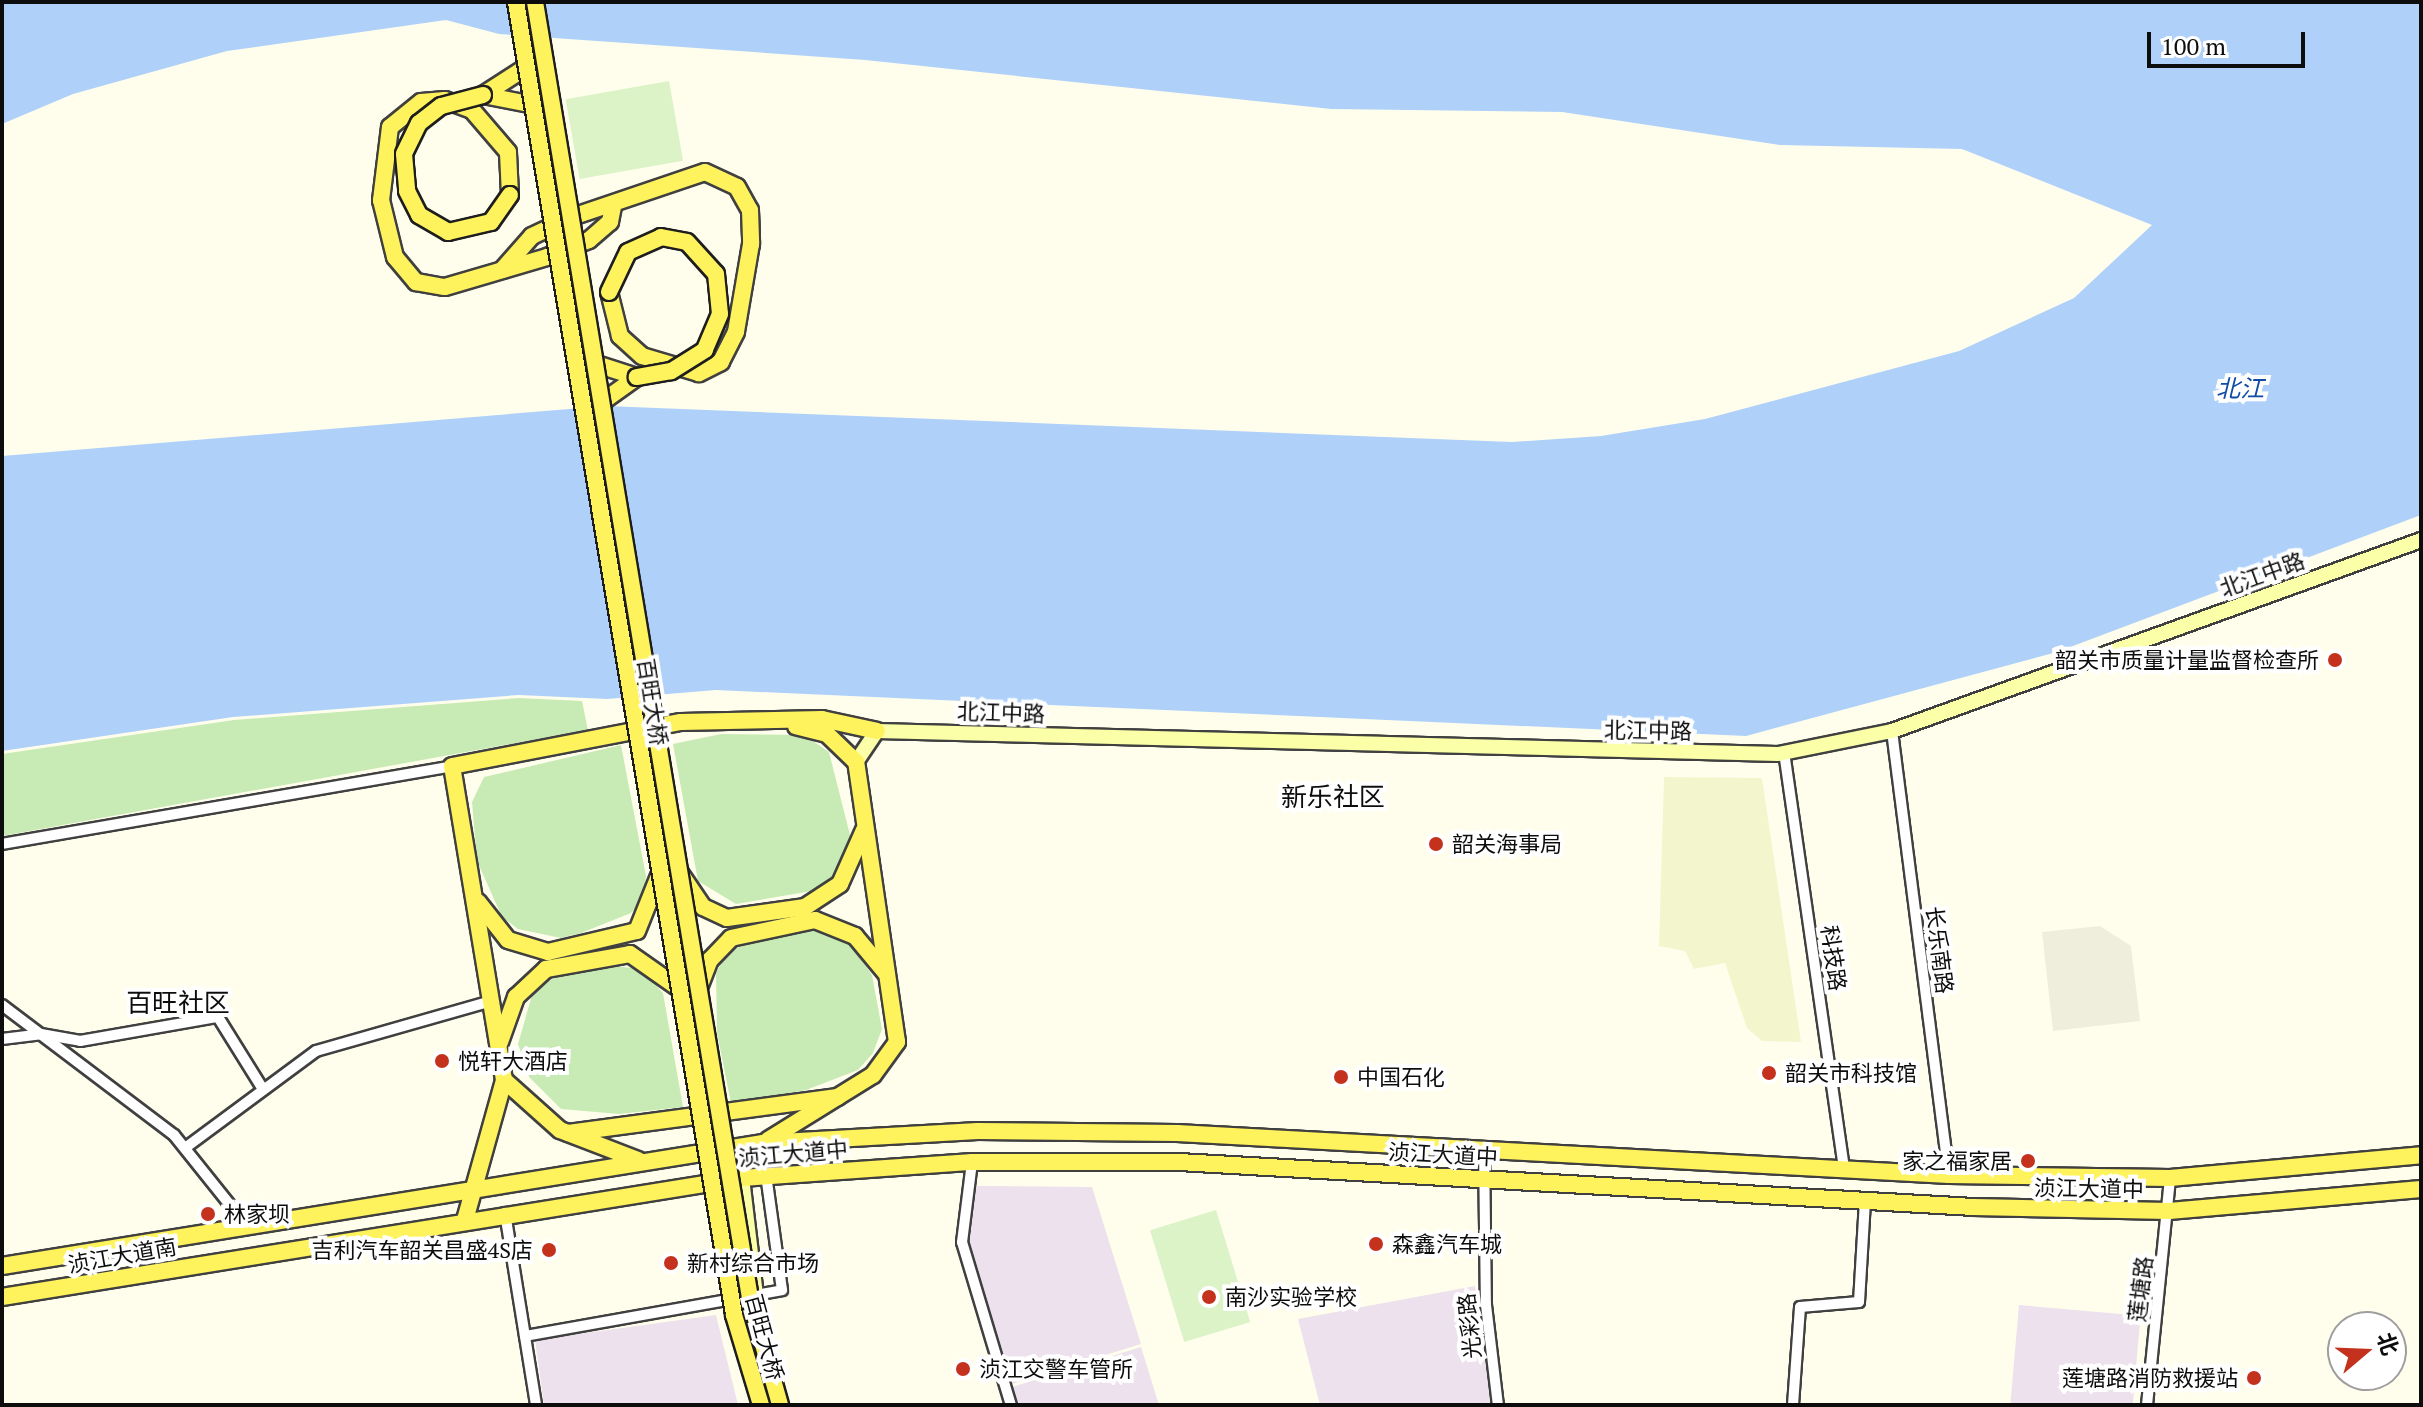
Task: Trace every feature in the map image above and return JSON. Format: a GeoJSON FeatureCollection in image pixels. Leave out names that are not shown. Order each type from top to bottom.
{"type":"FeatureCollection","features":[{"type":"Feature","properties":{"kind":"main road","name":"百旺大桥"},"geometry":{"type":"LineString","coordinates":[[516,2],[677,987],[734,1315],[762,1405]]}},
{"type":"Feature","properties":{"kind":"main road","name":"百旺大桥"},"geometry":{"type":"LineString","coordinates":[[535,2],[750,1298],[780,1405]]}},
{"type":"Feature","properties":{"kind":"main road"},"geometry":{"type":"LineString","coordinates":[[528,66],[483,95],[441,106],[419,123],[404,154],[407,191],[419,215],[448,232],[491,222],[510,195],[508,152],[472,110],[445,100],[421,102],[390,127],[381,153],[381,200],[400,268],[416,282],[445,287],[589,240],[610,222],[613,206]]}},
{"type":"Feature","properties":{"kind":"main road"},"geometry":{"type":"LineString","coordinates":[[483,95],[534,105]]}},
{"type":"Feature","properties":{"kind":"main road"},"geometry":{"type":"LineString","coordinates":[[502,270],[532,236],[714,173],[743,195],[751,244],[736,332],[709,370],[672,369],[630,348],[615,326],[609,292],[628,252],[661,237],[687,242],[716,274],[720,314],[705,350],[671,371],[637,377],[602,402]]}},
{"type":"Feature","properties":{"kind":"main road"},"geometry":{"type":"LineString","coordinates":[[596,364],[637,377]]}},
{"type":"Feature","properties":{"kind":"main road"},"geometry":{"type":"LineString","coordinates":[[465,1220],[504,1080],[452,766],[668,724],[822,719],[877,731]]}},
{"type":"Feature","properties":{"kind":"main road"},"geometry":{"type":"LineString","coordinates":[[763,1143],[873,1075],[897,1042],[856,762],[827,734],[770,721]]}},
{"type":"Feature","properties":{"kind":"main road"},"geometry":{"type":"LineString","coordinates":[[680,872],[703,907],[745,920],[820,900],[856,856],[865,825]]}},
{"type":"Feature","properties":{"kind":"main road"},"geometry":{"type":"LineString","coordinates":[[499,1047],[516,997],[550,960],[637,931],[659,876]]}},
{"type":"Feature","properties":{"kind":"main road"},"geometry":{"type":"LineString","coordinates":[[472,890],[508,940],[550,960],[630,954],[677,987]]}},
{"type":"Feature","properties":{"kind":"main road"},"geometry":{"type":"LineString","coordinates":[[699,988],[718,948],[747,932],[825,921],[868,949],[888,977]]}},
{"type":"Feature","properties":{"kind":"main road"},"geometry":{"type":"LineString","coordinates":[[504,1080],[568,1133],[641,1161]]}},
{"type":"Feature","properties":{"kind":"main road"},"geometry":{"type":"LineString","coordinates":[[568,1133],[843,1096]]}},
{"type":"Feature","properties":{"kind":"main road","name":"浈江大道中"},"geometry":{"type":"LineString","coordinates":[[474,1186],[763,1143],[978,1131],[1484,1147],[1949,1175],[2170,1178],[2421,1155]]}},
{"type":"Feature","properties":{"kind":"main road","name":"浈江大道中"},"geometry":{"type":"LineString","coordinates":[[465,1220],[766,1175],[972,1162],[1179,1162],[1865,1201],[2169,1211],[2421,1189]]}},
{"type":"Feature","properties":{"kind":"main road"},"geometry":{"type":"LineString","coordinates":[[529,1178],[533,1208]]}},
{"type":"Feature","properties":{"kind":"main road","name":"浈江大道南"},"geometry":{"type":"LineString","coordinates":[[2,1266],[474,1186]]}},
{"type":"Feature","properties":{"kind":"main road","name":"浈江大道南"},"geometry":{"type":"LineString","coordinates":[[2,1297],[465,1220]]}},
{"type":"Feature","properties":{"kind":"main road"},"geometry":{"type":"LineString","coordinates":[[246,1225],[249,1256]]}},
{"type":"Feature","properties":{"kind":"street","name":"北江中路"},"geometry":{"type":"LineString","coordinates":[[877,731],[1784,752],[1892,731],[2421,540]]}},
{"type":"Feature","properties":{"kind":"street"},"geometry":{"type":"LineString","coordinates":[[856,762],[877,731]]}},
{"type":"Feature","properties":{"kind":"street","name":"长乐南路"},"geometry":{"type":"LineString","coordinates":[[1892,731],[1949,1175]]}},
{"type":"Feature","properties":{"kind":"street","name":"科技路"},"geometry":{"type":"LineString","coordinates":[[1784,752],[1844,1169]]}},
{"type":"Feature","properties":{"kind":"street"},"geometry":{"type":"LineString","coordinates":[[2,844],[452,766]]}},
{"type":"Feature","properties":{"kind":"street"},"geometry":{"type":"LineString","coordinates":[[185,1148],[261,1086],[316,1051],[491,1001]]}},
{"type":"Feature","properties":{"kind":"street"},"geometry":{"type":"LineString","coordinates":[[2,1005],[185,1148],[246,1225]]}},
{"type":"Feature","properties":{"kind":"street"},"geometry":{"type":"LineString","coordinates":[[2,1039],[41,1034],[80,1041],[218,1017],[261,1086]]}},
{"type":"Feature","properties":{"kind":"street","name":"光彩路"},"geometry":{"type":"LineString","coordinates":[[1484,1147],[1486,1305],[1498,1405]]}},
{"type":"Feature","properties":{"kind":"street"},"geometry":{"type":"LineString","coordinates":[[972,1162],[962,1242],[1011,1405]]}},
{"type":"Feature","properties":{"kind":"street"},"geometry":{"type":"LineString","coordinates":[[525,1336],[782,1290],[766,1175]]}},
{"type":"Feature","properties":{"kind":"street"},"geometry":{"type":"LineString","coordinates":[[742,1178],[757,1294],[762,1405]]}},
{"type":"Feature","properties":{"kind":"street","name":"莲塘路"},"geometry":{"type":"LineString","coordinates":[[2147,1405],[2170,1178]]}},
{"type":"Feature","properties":{"kind":"street"},"geometry":{"type":"LineString","coordinates":[[1793,1405],[1800,1307],[1859,1302],[1865,1201]]}},
{"type":"Feature","properties":{"kind":"street"},"geometry":{"type":"LineString","coordinates":[[505,1213],[536,1405]]}},
{"type":"Feature","properties":{"kind":"shaded area"},"geometry":{"type":"Polygon","coordinates":[[[2100,926],[2131,946],[2140,1021],[2053,1031],[2042,932],[2100,926]]]}},
{"type":"Feature","properties":{"kind":"shaded area"},"geometry":{"type":"Polygon","coordinates":[[[975,1186],[1092,1187],[1141,1344],[1012,1384],[967,1241],[975,1186]]]}},
{"type":"Feature","properties":{"kind":"shaded area"},"geometry":{"type":"Polygon","coordinates":[[[1475,1286],[1491,1405],[1320,1405],[1298,1319],[1475,1286]]]}},
{"type":"Feature","properties":{"kind":"shaded area"},"geometry":{"type":"Polygon","coordinates":[[[2019,1305],[2141,1316],[2133,1405],[2010,1405],[2019,1305]]]}},
{"type":"Feature","properties":{"kind":"shaded area"},"geometry":{"type":"Polygon","coordinates":[[[716,1315],[738,1405],[544,1405],[535,1340],[716,1315]]]}},
{"type":"Feature","properties":{"kind":"shaded area"},"geometry":{"type":"Polygon","coordinates":[[[1141,1347],[1159,1405],[1018,1405],[1012,1387],[1141,1347]]]}},
{"type":"Feature","properties":{"kind":"green space"},"geometry":{"type":"Polygon","coordinates":[[[669,81],[683,161],[580,179],[566,99],[669,81]]]}},
{"type":"Feature","properties":{"kind":"green space"},"geometry":{"type":"Polygon","coordinates":[[[519,698],[582,701],[588,730],[2,836],[2,754],[234,720],[519,698]]]}},
{"type":"Feature","properties":{"kind":"green space"},"geometry":{"type":"Polygon","coordinates":[[[721,734],[804,735],[829,752],[851,839],[835,876],[818,890],[736,904],[698,881],[673,744],[721,734]]]}},
{"type":"Feature","properties":{"kind":"green space"},"geometry":{"type":"Polygon","coordinates":[[[621,745],[646,876],[643,900],[631,913],[561,938],[518,929],[502,917],[477,861],[472,802],[484,777],[621,745]]]}},
{"type":"Feature","properties":{"kind":"green space"},"geometry":{"type":"Polygon","coordinates":[[[1664,777],[1762,778],[1801,1042],[1762,1041],[1747,1028],[1725,963],[1694,969],[1685,951],[1659,946],[1664,777]]]}},
{"type":"Feature","properties":{"kind":"green space"},"geometry":{"type":"Polygon","coordinates":[[[821,927],[850,943],[872,975],[882,1029],[873,1053],[858,1070],[806,1090],[731,1103],[717,1033],[716,973],[727,953],[743,945],[821,927]]]}},
{"type":"Feature","properties":{"kind":"green space"},"geometry":{"type":"Polygon","coordinates":[[[605,965],[641,969],[663,993],[683,1107],[619,1114],[561,1109],[529,1077],[518,1044],[532,995],[552,979],[605,965]]]}},
{"type":"Feature","properties":{"kind":"green space"},"geometry":{"type":"Polygon","coordinates":[[[1216,1210],[1250,1322],[1184,1342],[1150,1230],[1216,1210]]]}},
{"type":"Feature","properties":{"kind":"water","name":"北江"},"geometry":{"type":"Polygon","coordinates":[[[2,2],[2421,2],[2421,515],[2057,652],[1746,736],[716,690],[607,699],[519,695],[233,717],[2,751],[2,456],[606,406],[1512,442],[1601,436],[1705,419],[1959,351],[2074,298],[2152,225],[1962,149],[1780,145],[1562,112],[1331,109],[865,60],[499,34],[446,20],[227,51],[73,94],[2,124],[2,2]]]}},
{"type":"Feature","properties":{"kind":"place","name":"韶关市质量计量监督检查所"},"geometry":{"type":"Point","coordinates":[2335,660]}},
{"type":"Feature","properties":{"kind":"place","name":"韶关海事局"},"geometry":{"type":"Point","coordinates":[1436,844]}},
{"type":"Feature","properties":{"kind":"place","name":"悦轩大酒店"},"geometry":{"type":"Point","coordinates":[442,1061]}},
{"type":"Feature","properties":{"kind":"place","name":"韶关市科技馆"},"geometry":{"type":"Point","coordinates":[1769,1073]}},
{"type":"Feature","properties":{"kind":"place","name":"中国石化"},"geometry":{"type":"Point","coordinates":[1341,1077]}},
{"type":"Feature","properties":{"kind":"place","name":"家之福家居"},"geometry":{"type":"Point","coordinates":[2028,1161]}},
{"type":"Feature","properties":{"kind":"place","name":"林家坝"},"geometry":{"type":"Point","coordinates":[208,1214]}},
{"type":"Feature","properties":{"kind":"place","name":"森鑫汽车城"},"geometry":{"type":"Point","coordinates":[1376,1244]}},
{"type":"Feature","properties":{"kind":"place","name":"吉利汽车韶关昌盛4S店"},"geometry":{"type":"Point","coordinates":[549,1250]}},
{"type":"Feature","properties":{"kind":"place","name":"新村综合市场"},"geometry":{"type":"Point","coordinates":[671,1263]}},
{"type":"Feature","properties":{"kind":"place","name":"南沙实验学校"},"geometry":{"type":"Point","coordinates":[1209,1297]}},
{"type":"Feature","properties":{"kind":"place","name":"浈江交警车管所"},"geometry":{"type":"Point","coordinates":[963,1369]}},
{"type":"Feature","properties":{"kind":"place","name":"莲塘路消防救援站"},"geometry":{"type":"Point","coordinates":[2254,1378]}},
{"type":"Feature","properties":{"kind":"district","name":"新乐社区"},"geometry":{"type":"Point","coordinates":[1333,797]}},
{"type":"Feature","properties":{"kind":"district","name":"百旺社区"},"geometry":{"type":"Point","coordinates":[178,1003]}}]}
